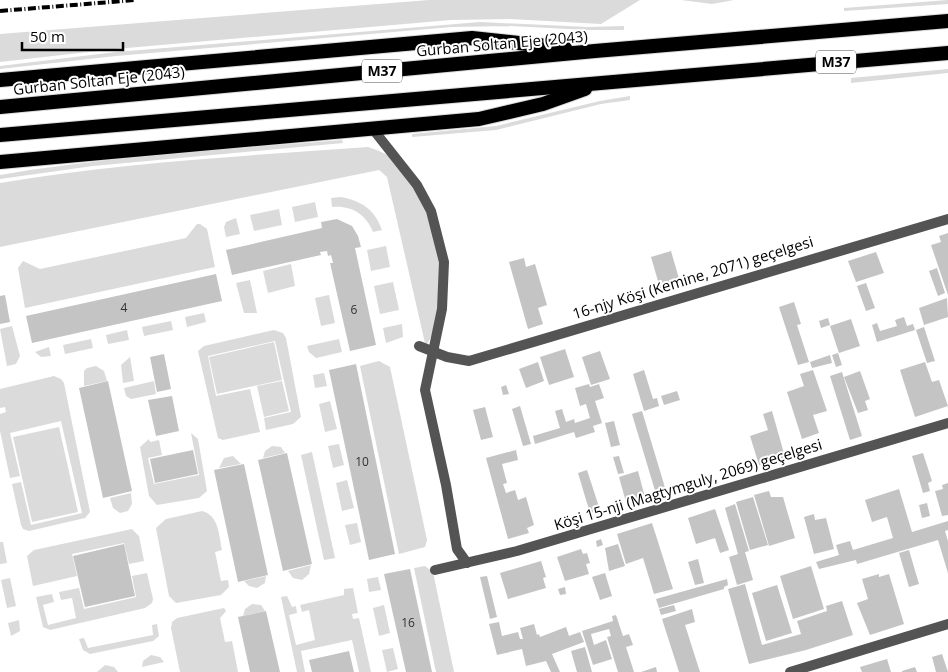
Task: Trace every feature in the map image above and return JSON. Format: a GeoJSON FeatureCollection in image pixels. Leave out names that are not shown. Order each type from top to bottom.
{"type":"FeatureCollection","features":[{"type":"Feature","properties":{"kind":"highway","name":"Gurban Soltan Eje (2043)"},"geometry":{"type":"LineString","coordinates":[[0,107],[595,51],[948,21]]}},
{"type":"Feature","properties":{"kind":"highway"},"geometry":{"type":"LineString","coordinates":[[0,80],[472,38],[595,51]]}},
{"type":"Feature","properties":{"kind":"highway","name":"M37"},"geometry":{"type":"LineString","coordinates":[[0,136],[47,130],[948,53]]}},
{"type":"Feature","properties":{"kind":"highway"},"geometry":{"type":"LineString","coordinates":[[0,162],[479,119],[543,104],[604,82]]}},
{"type":"Feature","properties":{"kind":"street"},"geometry":{"type":"LineString","coordinates":[[372,128],[417,185],[432,211],[444,262],[442,309],[425,390],[446,485],[457,549],[467,563]]}},
{"type":"Feature","properties":{"kind":"street","name":"16-njy Köşi (Kemine, 2071) geçelgesi"},"geometry":{"type":"LineString","coordinates":[[418,346],[447,357],[469,361],[948,219]]}},
{"type":"Feature","properties":{"kind":"street","name":"Köşi 15-nji (Magtymguly, 2069) geçelgesi"},"geometry":{"type":"LineString","coordinates":[[435,570],[518,551],[948,423]]}},
{"type":"Feature","properties":{"kind":"street"},"geometry":{"type":"LineString","coordinates":[[790,672],[948,624]]}},
{"type":"Feature","properties":{"kind":"shaded area"},"geometry":{"type":"Polygon","coordinates":[[[429,0],[640,0],[601,24],[510,19],[451,20],[115,49],[0,62],[0,34],[429,0]]]}},
{"type":"Feature","properties":{"kind":"shaded area"},"geometry":{"type":"Polygon","coordinates":[[[681,0],[734,0],[712,4],[681,0]]]}},
{"type":"Feature","properties":{"kind":"shaded area"},"geometry":{"type":"Polygon","coordinates":[[[948,0],[948,4],[844,11],[844,8],[948,0]]]}},
{"type":"Feature","properties":{"kind":"shaded area"},"geometry":{"type":"Polygon","coordinates":[[[480,22],[588,27],[624,26],[624,30],[510,26],[452,27],[116,56],[0,69],[0,66],[116,52],[480,22]]]}},
{"type":"Feature","properties":{"kind":"shaded area"},"geometry":{"type":"Polygon","coordinates":[[[948,69],[948,73],[851,83],[851,78],[948,69]]]}},
{"type":"Feature","properties":{"kind":"shaded area"},"geometry":{"type":"Polygon","coordinates":[[[630,96],[630,100],[601,104],[496,130],[412,137],[412,134],[496,126],[600,101],[630,96]]]}},
{"type":"Feature","properties":{"kind":"shaded area"},"geometry":{"type":"Polygon","coordinates":[[[342,140],[343,143],[93,166],[0,179],[0,175],[85,163],[342,140]]]}},
{"type":"Feature","properties":{"kind":"shaded area"},"geometry":{"type":"Polygon","coordinates":[[[368,147],[391,157],[405,168],[420,194],[436,232],[440,257],[440,290],[436,321],[427,344],[425,343],[387,177],[379,170],[0,247],[0,183],[137,165],[368,147]]]}},
{"type":"Feature","properties":{"kind":"shaded area"},"geometry":{"type":"Polygon","coordinates":[[[341,197],[355,201],[367,208],[376,217],[382,230],[373,232],[366,220],[351,209],[332,207],[331,198],[341,197]]]}},
{"type":"Feature","properties":{"kind":"shaded area"},"geometry":{"type":"Polygon","coordinates":[[[315,202],[318,217],[295,222],[292,207],[315,202]]]}},
{"type":"Feature","properties":{"kind":"shaded area"},"geometry":{"type":"Polygon","coordinates":[[[279,209],[282,225],[254,231],[250,215],[279,209]]]}},
{"type":"Feature","properties":{"kind":"shaded area"},"geometry":{"type":"Polygon","coordinates":[[[236,218],[240,234],[226,237],[224,227],[226,222],[236,218]]]}},
{"type":"Feature","properties":{"kind":"shaded area"},"geometry":{"type":"Polygon","coordinates":[[[197,224],[207,229],[215,267],[25,308],[18,268],[23,261],[40,269],[186,238],[197,224]]]}},
{"type":"Feature","properties":{"kind":"shaded area"},"geometry":{"type":"Polygon","coordinates":[[[386,246],[390,267],[371,271],[367,250],[386,246]]]}},
{"type":"Feature","properties":{"kind":"shaded area"},"geometry":{"type":"Polygon","coordinates":[[[291,264],[295,286],[268,293],[263,271],[291,264]]]}},
{"type":"Feature","properties":{"kind":"shaded area"},"geometry":{"type":"Polygon","coordinates":[[[250,280],[257,313],[244,313],[236,283],[250,280]]]}},
{"type":"Feature","properties":{"kind":"shaded area"},"geometry":{"type":"Polygon","coordinates":[[[393,282],[399,310],[380,314],[374,286],[393,282]]]}},
{"type":"Feature","properties":{"kind":"shaded area"},"geometry":{"type":"Polygon","coordinates":[[[329,295],[335,323],[321,326],[315,298],[329,295]]]}},
{"type":"Feature","properties":{"kind":"shaded area"},"geometry":{"type":"Polygon","coordinates":[[[204,313],[206,322],[187,327],[185,317],[204,313]]]}},
{"type":"Feature","properties":{"kind":"shaded area"},"geometry":{"type":"Polygon","coordinates":[[[171,321],[173,330],[144,336],[142,327],[171,321]]]}},
{"type":"Feature","properties":{"kind":"shaded area"},"geometry":{"type":"Polygon","coordinates":[[[402,324],[403,337],[386,343],[383,328],[402,324]]]}},
{"type":"Feature","properties":{"kind":"shaded area"},"geometry":{"type":"Polygon","coordinates":[[[12,326],[20,356],[16,364],[7,366],[0,329],[12,326]]]}},
{"type":"Feature","properties":{"kind":"shaded area"},"geometry":{"type":"Polygon","coordinates":[[[127,330],[129,340],[108,344],[106,335],[127,330]]]}},
{"type":"Feature","properties":{"kind":"shaded area"},"geometry":{"type":"Polygon","coordinates":[[[274,330],[283,333],[286,338],[301,417],[293,424],[266,430],[264,418],[291,412],[275,341],[208,356],[216,396],[250,389],[260,432],[223,440],[218,438],[198,351],[204,346],[274,330]]]}},
{"type":"Feature","properties":{"kind":"shaded area"},"geometry":{"type":"Polygon","coordinates":[[[91,339],[93,348],[65,354],[63,345],[91,339]]]}},
{"type":"Feature","properties":{"kind":"shaded area"},"geometry":{"type":"Polygon","coordinates":[[[339,339],[342,352],[316,358],[309,352],[307,346],[339,339]]]}},
{"type":"Feature","properties":{"kind":"shaded area"},"geometry":{"type":"Polygon","coordinates":[[[274,342],[282,380],[217,394],[209,357],[274,342]]]}},
{"type":"Feature","properties":{"kind":"shaded area"},"geometry":{"type":"Polygon","coordinates":[[[49,347],[51,356],[41,357],[35,352],[49,347]]]}},
{"type":"Feature","properties":{"kind":"shaded area"},"geometry":{"type":"Polygon","coordinates":[[[130,357],[134,381],[123,383],[121,365],[130,357]]]}},
{"type":"Feature","properties":{"kind":"shaded area"},"geometry":{"type":"Polygon","coordinates":[[[379,361],[390,367],[427,540],[425,547],[399,554],[360,366],[379,361]]]}},
{"type":"Feature","properties":{"kind":"shaded area"},"geometry":{"type":"Polygon","coordinates":[[[96,366],[104,371],[107,381],[84,386],[84,371],[87,368],[96,366]]]}},
{"type":"Feature","properties":{"kind":"shaded area"},"geometry":{"type":"Polygon","coordinates":[[[324,373],[327,386],[315,388],[313,375],[324,373]]]}},
{"type":"Feature","properties":{"kind":"shaded area"},"geometry":{"type":"Polygon","coordinates":[[[54,376],[61,379],[64,383],[90,512],[85,518],[29,531],[23,529],[21,525],[12,484],[21,482],[31,525],[82,513],[61,421],[10,433],[20,476],[10,478],[0,431],[0,414],[6,412],[5,407],[0,408],[0,389],[54,376]]]}},
{"type":"Feature","properties":{"kind":"shaded area"},"geometry":{"type":"Polygon","coordinates":[[[154,381],[156,394],[131,399],[126,396],[124,388],[154,381]]]}},
{"type":"Feature","properties":{"kind":"shaded area"},"geometry":{"type":"Polygon","coordinates":[[[282,381],[289,411],[264,417],[257,386],[282,381]]]}},
{"type":"Feature","properties":{"kind":"shaded area"},"geometry":{"type":"Polygon","coordinates":[[[330,401],[337,429],[325,432],[319,404],[330,401]]]}},
{"type":"Feature","properties":{"kind":"shaded area"},"geometry":{"type":"Polygon","coordinates":[[[59,427],[78,512],[32,522],[13,437],[59,427]]]}},
{"type":"Feature","properties":{"kind":"shaded area"},"geometry":{"type":"Polygon","coordinates":[[[191,433],[198,439],[207,491],[199,498],[157,505],[149,496],[140,447],[149,439],[150,442],[159,440],[162,455],[148,458],[154,484],[199,475],[191,433]]]}},
{"type":"Feature","properties":{"kind":"shaded area"},"geometry":{"type":"Polygon","coordinates":[[[339,444],[344,465],[333,468],[328,446],[339,444]]]}},
{"type":"Feature","properties":{"kind":"shaded area"},"geometry":{"type":"Polygon","coordinates":[[[272,446],[281,447],[285,453],[263,458],[265,451],[272,446]]]}},
{"type":"Feature","properties":{"kind":"shaded area"},"geometry":{"type":"Polygon","coordinates":[[[312,452],[335,558],[324,560],[301,455],[312,452]]]}},
{"type":"Feature","properties":{"kind":"shaded area"},"geometry":{"type":"Polygon","coordinates":[[[233,456],[241,464],[219,468],[224,458],[233,456]]]}},
{"type":"Feature","properties":{"kind":"shaded area"},"geometry":{"type":"Polygon","coordinates":[[[347,480],[354,508],[342,511],[336,483],[347,480]]]}},
{"type":"Feature","properties":{"kind":"shaded area"},"geometry":{"type":"Polygon","coordinates":[[[131,493],[132,504],[128,511],[120,513],[113,508],[110,498],[131,493]]]}},
{"type":"Feature","properties":{"kind":"shaded area"},"geometry":{"type":"Polygon","coordinates":[[[202,511],[208,513],[215,521],[222,550],[215,552],[221,581],[228,580],[229,587],[221,595],[176,603],[169,596],[156,528],[166,519],[202,511]]]}},
{"type":"Feature","properties":{"kind":"shaded area"},"geometry":{"type":"Polygon","coordinates":[[[357,523],[361,542],[350,545],[345,525],[357,523]]]}},
{"type":"Feature","properties":{"kind":"shaded area"},"geometry":{"type":"Polygon","coordinates":[[[132,529],[139,536],[144,561],[129,564],[124,543],[72,554],[77,576],[33,586],[27,556],[34,550],[132,529]]]}},
{"type":"Feature","properties":{"kind":"shaded area"},"geometry":{"type":"Polygon","coordinates":[[[0,542],[3,542],[7,563],[0,564],[0,542]]]}},
{"type":"Feature","properties":{"kind":"shaded area"},"geometry":{"type":"Polygon","coordinates":[[[311,565],[309,574],[302,580],[293,578],[288,571],[311,565]]]}},
{"type":"Feature","properties":{"kind":"shaded area"},"geometry":{"type":"Polygon","coordinates":[[[425,566],[433,572],[454,672],[436,672],[414,568],[425,566]]]}},
{"type":"Feature","properties":{"kind":"shaded area"},"geometry":{"type":"Polygon","coordinates":[[[147,573],[153,599],[152,603],[145,608],[50,630],[43,627],[36,597],[52,594],[54,602],[43,605],[48,625],[76,618],[72,598],[61,600],[59,592],[79,588],[84,609],[136,597],[132,576],[147,573]]]}},
{"type":"Feature","properties":{"kind":"shaded area"},"geometry":{"type":"Polygon","coordinates":[[[266,576],[265,583],[257,588],[249,586],[244,581],[266,576]]]}},
{"type":"Feature","properties":{"kind":"shaded area"},"geometry":{"type":"Polygon","coordinates":[[[378,577],[381,590],[369,592],[367,579],[378,577]]]}},
{"type":"Feature","properties":{"kind":"shaded area"},"geometry":{"type":"Polygon","coordinates":[[[10,578],[16,606],[7,608],[1,580],[10,578]]]}},
{"type":"Feature","properties":{"kind":"shaded area"},"geometry":{"type":"Polygon","coordinates":[[[353,588],[358,613],[352,614],[353,619],[359,618],[371,672],[359,672],[352,640],[301,651],[305,672],[297,672],[281,597],[287,596],[292,607],[296,606],[297,613],[289,615],[296,645],[315,640],[309,610],[302,612],[300,605],[344,595],[344,589],[353,588]]]}},
{"type":"Feature","properties":{"kind":"shaded area"},"geometry":{"type":"Polygon","coordinates":[[[252,604],[261,605],[265,611],[243,616],[245,609],[252,604]]]}},
{"type":"Feature","properties":{"kind":"shaded area"},"geometry":{"type":"Polygon","coordinates":[[[384,605],[390,633],[379,636],[373,608],[384,605]]]}},
{"type":"Feature","properties":{"kind":"shaded area"},"geometry":{"type":"Polygon","coordinates":[[[224,608],[226,611],[220,618],[225,642],[232,641],[238,672],[180,672],[171,628],[172,622],[177,618],[224,608]]]}},
{"type":"Feature","properties":{"kind":"shaded area"},"geometry":{"type":"Polygon","coordinates":[[[19,620],[20,631],[11,636],[8,623],[19,620]]]}},
{"type":"Feature","properties":{"kind":"shaded area"},"geometry":{"type":"Polygon","coordinates":[[[157,624],[159,636],[153,641],[90,654],[83,650],[79,639],[84,638],[88,648],[153,635],[152,625],[157,624]]]}},
{"type":"Feature","properties":{"kind":"shaded area"},"geometry":{"type":"Polygon","coordinates":[[[393,648],[398,669],[387,672],[382,650],[393,648]]]}},
{"type":"Feature","properties":{"kind":"shaded area"},"geometry":{"type":"Polygon","coordinates":[[[151,655],[160,657],[164,662],[142,667],[143,661],[151,655]]]}},
{"type":"Feature","properties":{"kind":"shaded area"},"geometry":{"type":"Polygon","coordinates":[[[105,665],[114,667],[118,672],[97,672],[105,665]]]}},
{"type":"Feature","properties":{"kind":"building"},"geometry":{"type":"Polygon","coordinates":[[[337,219],[352,226],[358,236],[361,247],[355,248],[376,345],[350,351],[330,263],[333,263],[331,255],[328,256],[327,251],[320,252],[321,255],[232,275],[226,250],[322,228],[321,222],[337,219]]]}},
{"type":"Feature","properties":{"kind":"building"},"geometry":{"type":"Polygon","coordinates":[[[948,233],[948,295],[931,245],[941,242],[939,236],[948,233]]]}},
{"type":"Feature","properties":{"kind":"building"},"geometry":{"type":"Polygon","coordinates":[[[671,251],[680,282],[660,288],[651,257],[671,251]]]}},
{"type":"Feature","properties":{"kind":"building"},"geometry":{"type":"Polygon","coordinates":[[[876,252],[884,273],[856,282],[848,261],[876,252]]]}},
{"type":"Feature","properties":{"kind":"building"},"geometry":{"type":"Polygon","coordinates":[[[524,258],[526,267],[535,264],[547,305],[538,308],[543,324],[528,329],[509,262],[524,258]]]}},
{"type":"Feature","properties":{"kind":"building"},"geometry":{"type":"Polygon","coordinates":[[[937,268],[945,293],[938,296],[929,271],[937,268]]]}},
{"type":"Feature","properties":{"kind":"building"},"geometry":{"type":"Polygon","coordinates":[[[216,274],[222,301],[32,343],[26,316],[216,274]]]}},
{"type":"Feature","properties":{"kind":"building"},"geometry":{"type":"Polygon","coordinates":[[[866,283],[875,308],[866,311],[857,286],[866,283]]]}},
{"type":"Feature","properties":{"kind":"building"},"geometry":{"type":"Polygon","coordinates":[[[5,295],[10,322],[0,324],[0,296],[5,295]]]}},
{"type":"Feature","properties":{"kind":"building"},"geometry":{"type":"Polygon","coordinates":[[[947,298],[948,317],[924,325],[919,308],[947,298]]]}},
{"type":"Feature","properties":{"kind":"building"},"geometry":{"type":"Polygon","coordinates":[[[794,302],[801,324],[797,325],[809,362],[798,365],[779,307],[794,302]]]}},
{"type":"Feature","properties":{"kind":"building"},"geometry":{"type":"Polygon","coordinates":[[[904,317],[907,326],[913,324],[915,330],[877,342],[872,325],[877,323],[880,331],[897,326],[895,320],[904,317]]]}},
{"type":"Feature","properties":{"kind":"building"},"geometry":{"type":"Polygon","coordinates":[[[828,318],[830,325],[821,328],[819,321],[828,318]]]}},
{"type":"Feature","properties":{"kind":"building"},"geometry":{"type":"Polygon","coordinates":[[[851,319],[860,346],[839,353],[830,326],[851,319]]]}},
{"type":"Feature","properties":{"kind":"building"},"geometry":{"type":"Polygon","coordinates":[[[924,327],[935,361],[927,363],[916,330],[924,327]]]}},
{"type":"Feature","properties":{"kind":"building"},"geometry":{"type":"Polygon","coordinates":[[[565,349],[574,377],[549,385],[540,357],[565,349]]]}},
{"type":"Feature","properties":{"kind":"building"},"geometry":{"type":"Polygon","coordinates":[[[600,351],[610,379],[591,385],[582,357],[600,351]]]}},
{"type":"Feature","properties":{"kind":"building"},"geometry":{"type":"Polygon","coordinates":[[[838,353],[842,365],[836,367],[832,355],[838,353]]]}},
{"type":"Feature","properties":{"kind":"building"},"geometry":{"type":"Polygon","coordinates":[[[164,354],[171,389],[157,392],[150,357],[164,354]]]}},
{"type":"Feature","properties":{"kind":"building"},"geometry":{"type":"Polygon","coordinates":[[[830,355],[832,363],[812,368],[810,362],[830,355]]]}},
{"type":"Feature","properties":{"kind":"building"},"geometry":{"type":"Polygon","coordinates":[[[538,362],[544,381],[526,388],[519,369],[538,362]]]}},
{"type":"Feature","properties":{"kind":"building"},"geometry":{"type":"Polygon","coordinates":[[[925,362],[932,382],[939,380],[948,406],[915,417],[900,370],[925,362]]]}},
{"type":"Feature","properties":{"kind":"building"},"geometry":{"type":"Polygon","coordinates":[[[356,364],[395,554],[369,560],[329,370],[356,364]]]}},
{"type":"Feature","properties":{"kind":"building"},"geometry":{"type":"Polygon","coordinates":[[[644,370],[653,399],[657,398],[659,406],[644,411],[633,374],[644,370]]]}},
{"type":"Feature","properties":{"kind":"building"},"geometry":{"type":"Polygon","coordinates":[[[813,370],[827,411],[813,415],[819,433],[802,439],[787,392],[804,386],[800,374],[813,370]]]}},
{"type":"Feature","properties":{"kind":"building"},"geometry":{"type":"Polygon","coordinates":[[[860,371],[870,399],[865,401],[868,410],[858,413],[844,377],[860,371]]]}},
{"type":"Feature","properties":{"kind":"building"},"geometry":{"type":"Polygon","coordinates":[[[842,372],[862,436],[850,440],[830,376],[842,372]]]}},
{"type":"Feature","properties":{"kind":"building"},"geometry":{"type":"Polygon","coordinates":[[[108,381],[132,491],[103,498],[79,388],[108,381]]]}},
{"type":"Feature","properties":{"kind":"building"},"geometry":{"type":"Polygon","coordinates":[[[589,384],[590,387],[599,384],[604,398],[595,401],[602,423],[593,426],[595,432],[576,438],[574,432],[535,444],[533,436],[560,428],[555,411],[562,409],[566,422],[574,419],[575,423],[590,418],[586,404],[580,406],[575,388],[589,384]]]}},
{"type":"Feature","properties":{"kind":"building"},"geometry":{"type":"Polygon","coordinates":[[[506,385],[509,394],[503,395],[501,387],[506,385]]]}},
{"type":"Feature","properties":{"kind":"building"},"geometry":{"type":"Polygon","coordinates":[[[677,391],[680,400],[664,405],[661,396],[677,391]]]}},
{"type":"Feature","properties":{"kind":"building"},"geometry":{"type":"Polygon","coordinates":[[[172,396],[179,431],[156,436],[148,400],[172,396]]]}},
{"type":"Feature","properties":{"kind":"building"},"geometry":{"type":"Polygon","coordinates":[[[520,406],[531,444],[523,446],[512,409],[520,406]]]}},
{"type":"Feature","properties":{"kind":"building"},"geometry":{"type":"Polygon","coordinates":[[[485,407],[493,437],[481,440],[473,410],[485,407]]]}},
{"type":"Feature","properties":{"kind":"building"},"geometry":{"type":"Polygon","coordinates":[[[642,411],[666,491],[656,494],[632,414],[642,411]]]}},
{"type":"Feature","properties":{"kind":"building"},"geometry":{"type":"Polygon","coordinates":[[[772,411],[785,457],[759,465],[750,436],[768,430],[763,414],[772,411]]]}},
{"type":"Feature","properties":{"kind":"building"},"geometry":{"type":"Polygon","coordinates":[[[614,421],[620,445],[611,447],[605,423],[614,421]]]}},
{"type":"Feature","properties":{"kind":"building"},"geometry":{"type":"Polygon","coordinates":[[[193,450],[198,474],[155,483],[150,459],[193,450]]]}},
{"type":"Feature","properties":{"kind":"building"},"geometry":{"type":"Polygon","coordinates":[[[516,450],[518,460],[502,464],[507,483],[503,484],[506,493],[515,490],[518,500],[526,497],[534,525],[527,528],[529,533],[508,539],[486,458],[516,450]]]}},
{"type":"Feature","properties":{"kind":"building"},"geometry":{"type":"Polygon","coordinates":[[[287,453],[312,564],[283,571],[258,460],[287,453]]]}},
{"type":"Feature","properties":{"kind":"building"},"geometry":{"type":"Polygon","coordinates":[[[923,453],[932,481],[928,483],[930,491],[923,493],[912,456],[923,453]]]}},
{"type":"Feature","properties":{"kind":"building"},"geometry":{"type":"Polygon","coordinates":[[[619,456],[624,473],[618,474],[613,457],[619,456]]]}},
{"type":"Feature","properties":{"kind":"building"},"geometry":{"type":"Polygon","coordinates":[[[244,464],[268,575],[238,582],[214,470],[244,464]]]}},
{"type":"Feature","properties":{"kind":"building"},"geometry":{"type":"Polygon","coordinates":[[[587,470],[600,510],[590,513],[578,473],[587,470]]]}},
{"type":"Feature","properties":{"kind":"building"},"geometry":{"type":"Polygon","coordinates":[[[638,471],[646,501],[627,506],[619,477],[638,471]]]}},
{"type":"Feature","properties":{"kind":"building"},"geometry":{"type":"Polygon","coordinates":[[[948,483],[948,515],[942,516],[935,491],[943,489],[942,485],[948,483]]]}},
{"type":"Feature","properties":{"kind":"building"},"geometry":{"type":"Polygon","coordinates":[[[899,489],[912,532],[948,521],[948,530],[945,531],[948,541],[948,573],[938,540],[857,564],[856,560],[819,569],[816,562],[839,555],[836,545],[850,541],[853,550],[893,538],[887,517],[872,522],[865,500],[899,489]]]}},
{"type":"Feature","properties":{"kind":"building"},"geometry":{"type":"Polygon","coordinates":[[[769,491],[771,497],[783,497],[795,538],[769,546],[754,495],[769,491]]]}},
{"type":"Feature","properties":{"kind":"building"},"geometry":{"type":"Polygon","coordinates":[[[753,497],[768,545],[750,550],[736,502],[753,497]]]}},
{"type":"Feature","properties":{"kind":"building"},"geometry":{"type":"Polygon","coordinates":[[[927,503],[930,516],[922,518],[919,505],[927,503]]]}},
{"type":"Feature","properties":{"kind":"building"},"geometry":{"type":"Polygon","coordinates":[[[735,504],[749,551],[745,552],[753,580],[737,585],[729,557],[738,554],[725,508],[735,504]]]}},
{"type":"Feature","properties":{"kind":"building"},"geometry":{"type":"Polygon","coordinates":[[[715,509],[729,550],[720,553],[715,538],[696,544],[688,518],[715,509]]]}},
{"type":"Feature","properties":{"kind":"building"},"geometry":{"type":"Polygon","coordinates":[[[814,514],[815,520],[826,518],[834,549],[814,554],[804,517],[814,514]]]}},
{"type":"Feature","properties":{"kind":"building"},"geometry":{"type":"Polygon","coordinates":[[[652,523],[673,589],[654,594],[643,558],[626,564],[617,534],[652,523]]]}},
{"type":"Feature","properties":{"kind":"building"},"geometry":{"type":"Polygon","coordinates":[[[601,539],[603,545],[597,547],[596,541],[601,539]]]}},
{"type":"Feature","properties":{"kind":"building"},"geometry":{"type":"Polygon","coordinates":[[[124,544],[135,596],[85,607],[73,556],[124,544]]]}},
{"type":"Feature","properties":{"kind":"building"},"geometry":{"type":"Polygon","coordinates":[[[618,544],[625,566],[609,571],[605,548],[618,544]]]}},
{"type":"Feature","properties":{"kind":"building"},"geometry":{"type":"Polygon","coordinates":[[[581,549],[583,554],[587,553],[590,563],[586,564],[589,574],[565,581],[557,557],[581,549]]]}},
{"type":"Feature","properties":{"kind":"building"},"geometry":{"type":"Polygon","coordinates":[[[909,550],[919,584],[909,587],[899,553],[909,550]]]}},
{"type":"Feature","properties":{"kind":"building"},"geometry":{"type":"Polygon","coordinates":[[[698,559],[704,583],[695,585],[688,562],[698,559]]]}},
{"type":"Feature","properties":{"kind":"building"},"geometry":{"type":"Polygon","coordinates":[[[541,561],[546,577],[543,578],[546,588],[508,599],[500,573],[541,561]]]}},
{"type":"Feature","properties":{"kind":"building"},"geometry":{"type":"Polygon","coordinates":[[[811,566],[824,609],[793,619],[780,576],[811,566]]]}},
{"type":"Feature","properties":{"kind":"building"},"geometry":{"type":"Polygon","coordinates":[[[410,569],[432,672],[406,672],[384,574],[410,569]]]}},
{"type":"Feature","properties":{"kind":"building"},"geometry":{"type":"Polygon","coordinates":[[[605,573],[612,596],[600,600],[592,577],[605,573]]]}},
{"type":"Feature","properties":{"kind":"building"},"geometry":{"type":"Polygon","coordinates":[[[879,574],[879,577],[889,574],[904,624],[870,635],[857,603],[868,599],[862,579],[879,574]]]}},
{"type":"Feature","properties":{"kind":"building"},"geometry":{"type":"Polygon","coordinates":[[[487,576],[497,617],[490,619],[480,577],[487,576]]]}},
{"type":"Feature","properties":{"kind":"building"},"geometry":{"type":"Polygon","coordinates":[[[727,579],[728,585],[724,589],[659,608],[656,599],[727,579]]]}},
{"type":"Feature","properties":{"kind":"building"},"geometry":{"type":"Polygon","coordinates":[[[745,584],[762,645],[801,634],[797,621],[827,611],[826,606],[842,601],[853,635],[806,650],[749,664],[728,589],[745,584]]]}},
{"type":"Feature","properties":{"kind":"building"},"geometry":{"type":"Polygon","coordinates":[[[777,585],[792,633],[766,641],[752,593],[777,585]]]}},
{"type":"Feature","properties":{"kind":"building"},"geometry":{"type":"Polygon","coordinates":[[[565,587],[566,594],[560,595],[558,589],[565,587]]]}},
{"type":"Feature","properties":{"kind":"building"},"geometry":{"type":"Polygon","coordinates":[[[674,605],[676,611],[661,615],[659,609],[674,605]]]}},
{"type":"Feature","properties":{"kind":"building"},"geometry":{"type":"Polygon","coordinates":[[[692,609],[695,622],[685,625],[700,672],[679,672],[662,619],[692,609]]]}},
{"type":"Feature","properties":{"kind":"building"},"geometry":{"type":"Polygon","coordinates":[[[266,611],[280,672],[250,672],[238,617],[266,611]]]}},
{"type":"Feature","properties":{"kind":"building"},"geometry":{"type":"Polygon","coordinates":[[[616,615],[623,636],[629,634],[633,645],[626,647],[634,672],[618,672],[607,637],[611,636],[609,629],[591,634],[594,645],[606,640],[612,659],[593,665],[582,631],[613,621],[612,616],[616,615]]]}},
{"type":"Feature","properties":{"kind":"building"},"geometry":{"type":"Polygon","coordinates":[[[499,622],[502,636],[518,632],[520,639],[523,639],[520,628],[534,624],[537,635],[539,634],[540,637],[566,627],[569,636],[580,632],[584,642],[552,654],[560,672],[551,672],[546,661],[526,666],[522,649],[497,655],[489,624],[499,622]]]}},
{"type":"Feature","properties":{"kind":"building"},"geometry":{"type":"Polygon","coordinates":[[[585,647],[592,672],[577,672],[571,651],[585,647]]]}},
{"type":"Feature","properties":{"kind":"building"},"geometry":{"type":"Polygon","coordinates":[[[349,651],[354,672],[312,672],[309,660],[349,651]]]}},
{"type":"Feature","properties":{"kind":"building"},"geometry":{"type":"Polygon","coordinates":[[[942,654],[948,672],[936,672],[932,657],[942,654]]]}},
{"type":"Feature","properties":{"kind":"building"},"geometry":{"type":"Polygon","coordinates":[[[887,659],[891,672],[862,672],[860,667],[887,659]]]}},
{"type":"Feature","properties":{"kind":"building"},"geometry":{"type":"Polygon","coordinates":[[[656,667],[657,672],[641,672],[656,667]]]}},
{"type":"Feature","properties":{"kind":"building"},"geometry":{"type":"Polygon","coordinates":[[[915,667],[917,672],[902,672],[902,671],[915,667]]]}},
{"type":"Feature","properties":{"kind":"railway"},"geometry":{"type":"LineString","coordinates":[[0,11],[135,0]]}}]}
